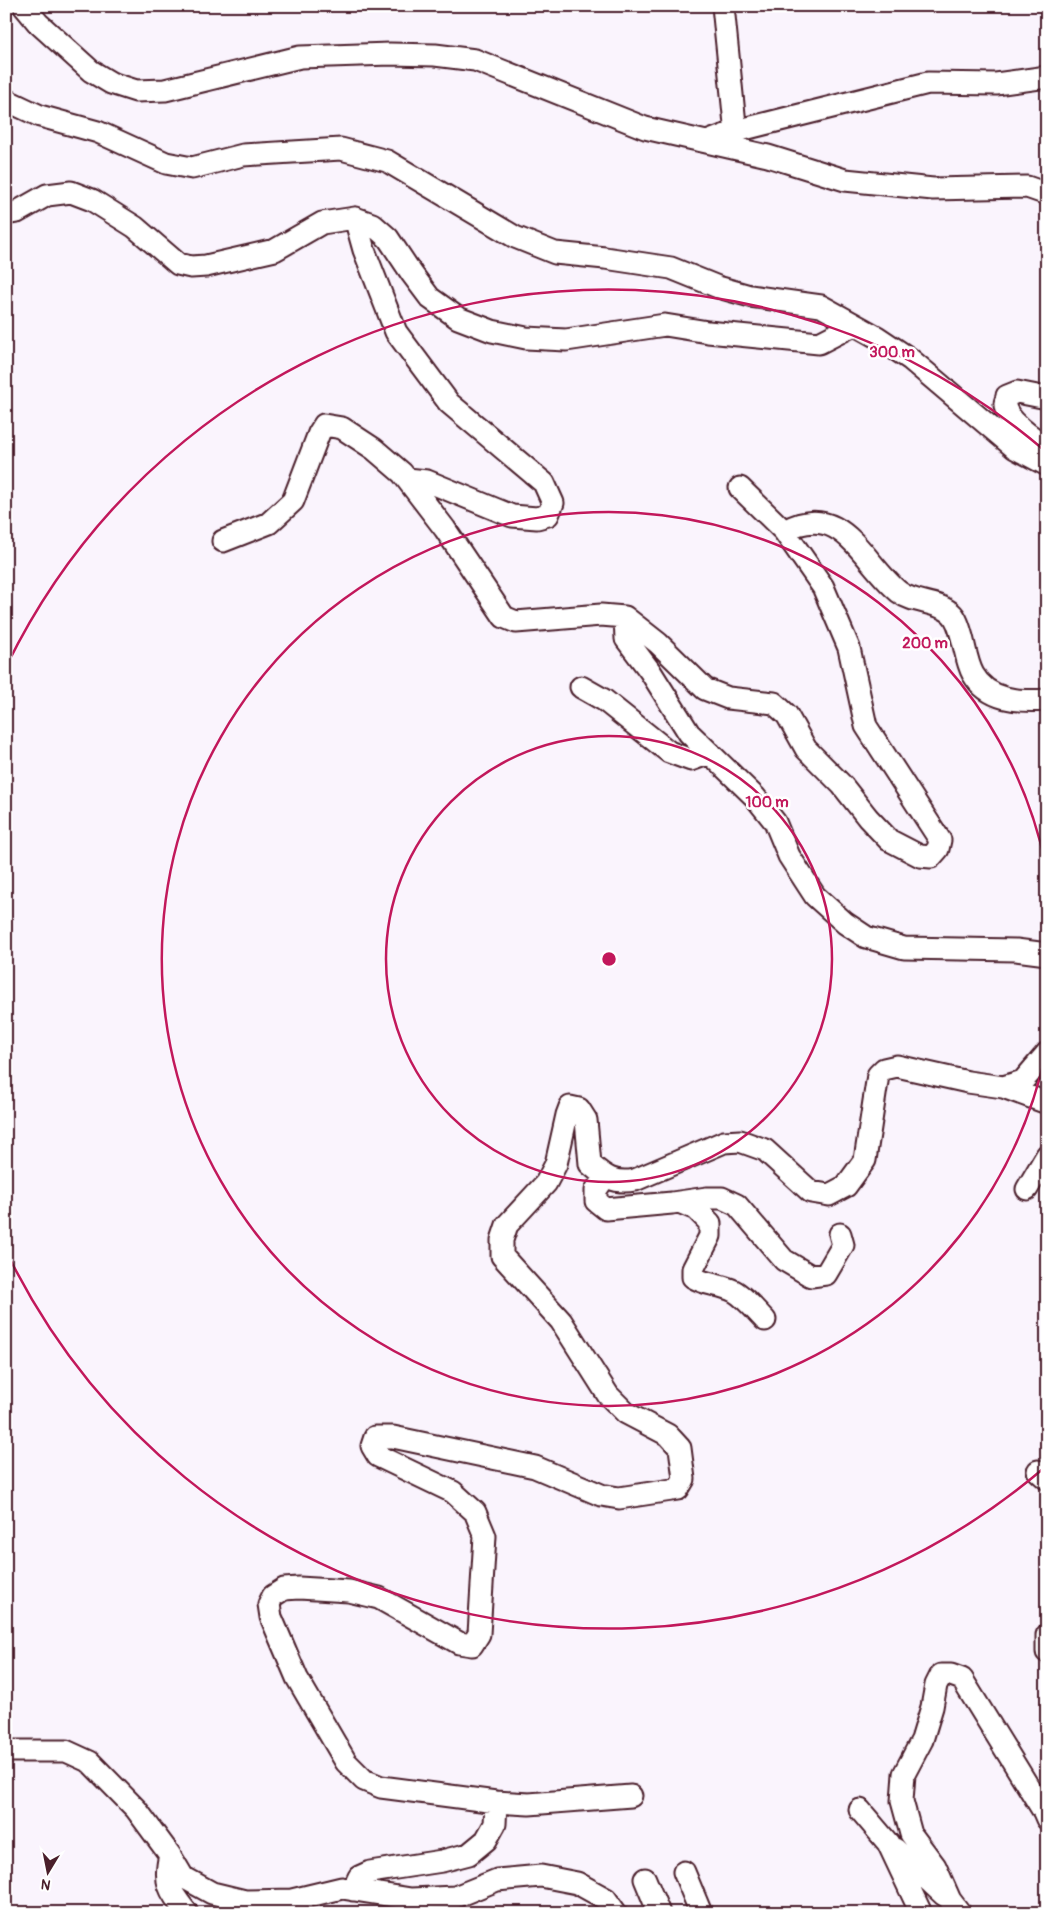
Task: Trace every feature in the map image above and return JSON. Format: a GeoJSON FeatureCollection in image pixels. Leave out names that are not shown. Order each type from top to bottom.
{"type":"FeatureCollection","features":[{"type":"Feature","properties":{"kind":"street"},"geometry":{"type":"LineString","coordinates":[[24,6],[38,24],[91,71],[111,84],[136,91],[165,90],[300,57],[390,54],[435,55],[475,60],[645,128],[706,142],[736,140],[928,83],[996,84],[1047,77]]}},
{"type":"Feature","properties":{"kind":"street"},"geometry":{"type":"LineString","coordinates":[[723,6],[736,140]]}},
{"type":"Feature","properties":{"kind":"street"},"geometry":{"type":"LineString","coordinates":[[6,100],[40,116],[98,132],[166,163],[192,168],[243,155],[341,149],[387,160],[515,237],[555,253],[672,268],[718,287],[750,296],[821,306],[877,337],[910,359],[1015,448],[1047,465]]}},
{"type":"Feature","properties":{"kind":"street"},"geometry":{"type":"LineString","coordinates":[[736,140],[768,156],[845,180],[933,189],[1027,186],[1047,194]]}},
{"type":"Feature","properties":{"kind":"street"},"geometry":{"type":"LineString","coordinates":[[6,214],[17,212],[47,195],[72,192],[92,200],[135,227],[178,264],[191,267],[206,266],[275,250],[322,223],[355,218],[372,224],[388,238],[430,298],[458,318],[492,331],[526,338],[566,340],[665,325],[708,332],[819,343],[854,325]]}},
{"type":"Feature","properties":{"kind":"street"},"geometry":{"type":"LineString","coordinates":[[355,218],[364,250],[396,332],[449,403],[544,483],[553,503],[548,515],[537,518],[512,516],[427,481],[407,479]]}},
{"type":"Feature","properties":{"kind":"street"},"geometry":{"type":"LineString","coordinates":[[1047,398],[1017,392],[1007,396],[1005,404],[1007,414],[1027,433],[1047,445]]}},
{"type":"Feature","properties":{"kind":"street"},"geometry":{"type":"LineString","coordinates":[[224,541],[268,523],[293,501],[319,433],[324,425],[342,428],[374,449],[402,473],[445,529],[504,617],[516,622],[601,615],[625,617],[658,643],[705,689],[728,698],[774,703],[787,715],[806,749],[842,785],[868,818],[889,840],[920,856],[931,857],[938,850],[940,840],[866,726],[849,648],[823,587],[784,531],[740,488]]}},
{"type":"Feature","properties":{"kind":"street"},"geometry":{"type":"LineString","coordinates":[[784,531],[796,524],[807,522],[831,525],[854,541],[900,593],[915,600],[939,605],[953,614],[959,627],[973,673],[986,689],[1000,698],[1022,702],[1047,700]]}},
{"type":"Feature","properties":{"kind":"street"},"geometry":{"type":"LineString","coordinates":[[625,617],[626,639],[650,671],[689,732],[755,797],[775,822],[789,856],[815,896],[845,923],[866,936],[904,948],[1016,950],[1047,954]]}},
{"type":"Feature","properties":{"kind":"street"},"geometry":{"type":"LineString","coordinates":[[581,687],[604,700],[669,752],[691,760],[710,753]]}},
{"type":"Feature","properties":{"kind":"street"},"geometry":{"type":"LineString","coordinates":[[1003,1087],[1023,1081],[1047,1053]]}},
{"type":"Feature","properties":{"kind":"street"},"geometry":{"type":"LineString","coordinates":[[631,1796],[529,1804],[496,1802],[381,1787],[364,1780],[346,1762],[297,1678],[271,1617],[269,1604],[273,1596],[284,1589],[349,1591],[379,1598],[459,1644],[472,1645],[480,1634],[486,1536],[475,1512],[453,1492],[378,1456],[372,1446],[375,1437],[393,1437],[535,1467],[601,1495],[619,1498],[678,1489],[684,1479],[680,1448],[668,1435],[626,1414],[608,1395],[561,1321],[502,1256],[502,1240],[507,1225],[546,1182],[556,1164],[570,1108],[579,1109],[586,1120],[590,1164],[605,1177],[623,1182],[635,1180],[724,1142],[740,1141],[766,1150],[811,1192],[829,1195],[846,1186],[865,1160],[878,1075],[884,1069],[897,1066],[968,1082],[1003,1087],[1047,1103]]}},
{"type":"Feature","properties":{"kind":"street"},"geometry":{"type":"LineString","coordinates":[[1027,1189],[1047,1155]]}},
{"type":"Feature","properties":{"kind":"street"},"geometry":{"type":"LineString","coordinates":[[605,1177],[596,1190],[596,1200],[606,1209],[707,1198],[722,1198],[737,1205],[784,1260],[811,1276],[826,1274],[842,1245],[840,1234]]}},
{"type":"Feature","properties":{"kind":"street"},"geometry":{"type":"LineString","coordinates":[[679,1202],[696,1209],[710,1223],[710,1236],[693,1268],[693,1277],[701,1282],[736,1291],[766,1320]]}},
{"type":"Feature","properties":{"kind":"street"},"geometry":{"type":"LineString","coordinates":[[1047,1636],[1047,1652]]}},
{"type":"Feature","properties":{"kind":"street"},"geometry":{"type":"LineString","coordinates":[[955,1906],[935,1866],[911,1834],[902,1801],[904,1774],[922,1740],[932,1707],[936,1685],[941,1675],[951,1675],[962,1679],[1047,1819]]}},
{"type":"Feature","properties":{"kind":"street"},"geometry":{"type":"LineString","coordinates":[[6,1751],[66,1751],[90,1762],[136,1809],[170,1855],[183,1877],[212,1893],[245,1901],[292,1900],[342,1888],[411,1899],[455,1897],[497,1880],[541,1876],[577,1883],[606,1898],[616,1913]]}},
{"type":"Feature","properties":{"kind":"street"},"geometry":{"type":"LineString","coordinates":[[353,1890],[359,1877],[370,1872],[442,1862],[469,1854],[486,1840],[495,1824],[496,1802]]}},
{"type":"Feature","properties":{"kind":"street"},"geometry":{"type":"LineString","coordinates":[[860,1810],[888,1843],[955,1906]]}},
{"type":"Feature","properties":{"kind":"street"},"geometry":{"type":"LineString","coordinates":[[888,1843],[921,1913]]}},
{"type":"Feature","properties":{"kind":"street"},"geometry":{"type":"LineString","coordinates":[[170,1855],[165,1873],[171,1892],[187,1913]]}},
{"type":"Feature","properties":{"kind":"street"},"geometry":{"type":"LineString","coordinates":[[684,1872],[701,1913]]}},
{"type":"Feature","properties":{"kind":"street"},"geometry":{"type":"LineString","coordinates":[[645,1879],[660,1913]]}}]}
